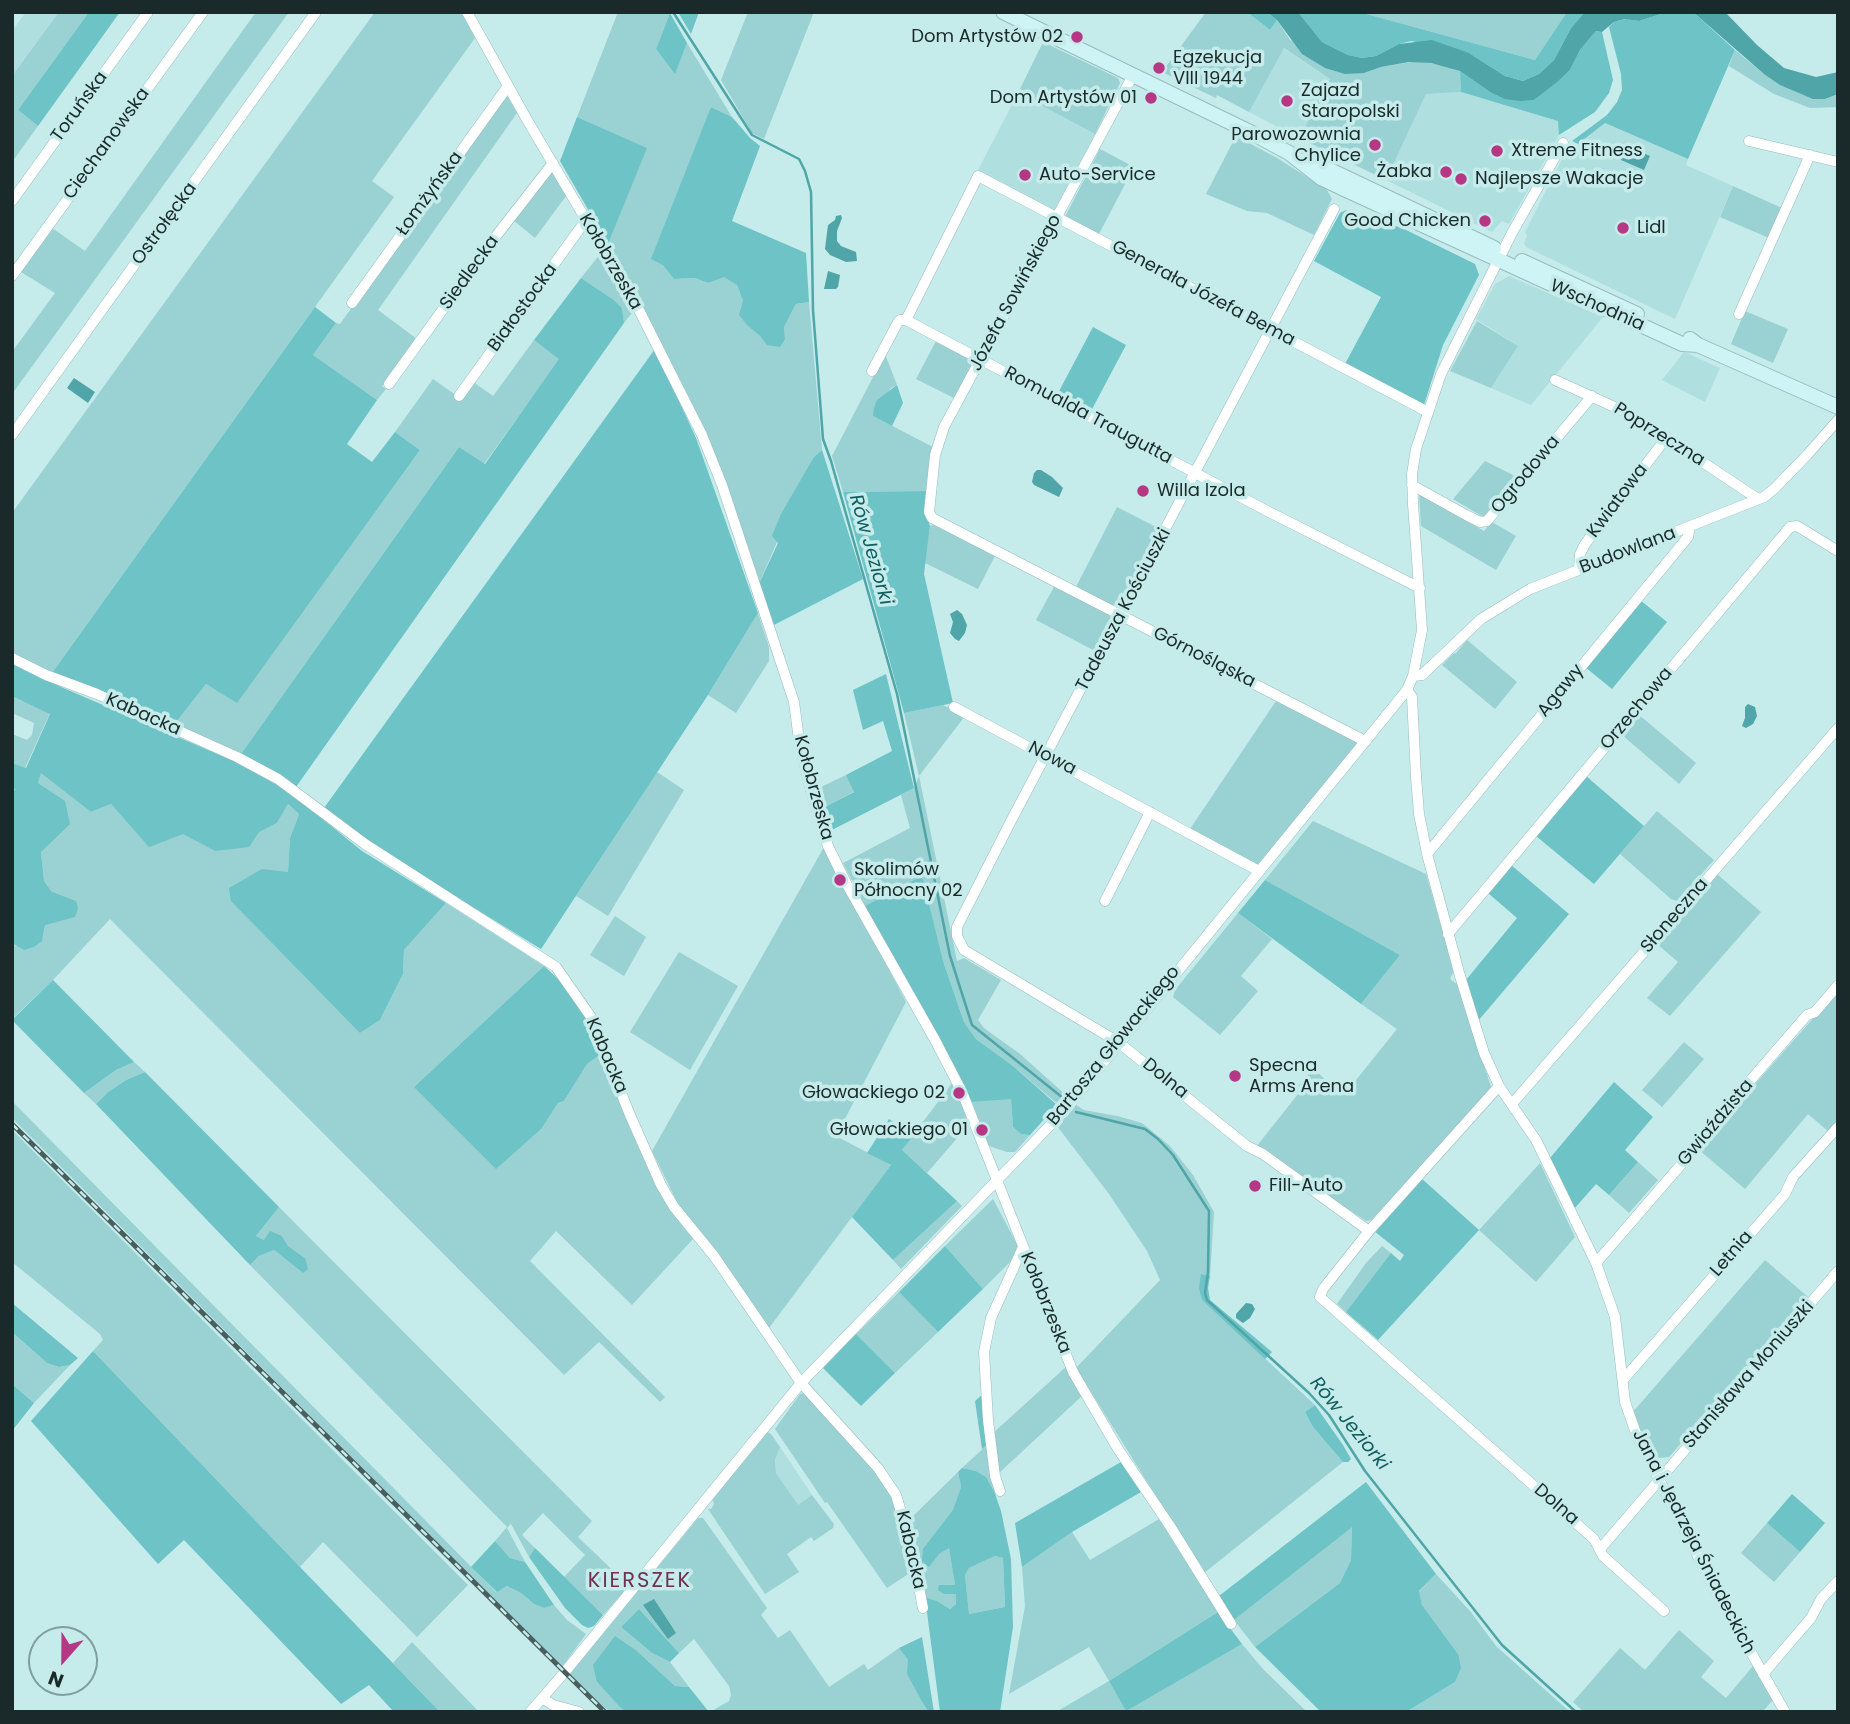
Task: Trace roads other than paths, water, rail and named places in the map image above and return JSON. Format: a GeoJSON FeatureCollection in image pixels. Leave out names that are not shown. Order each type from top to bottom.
{"type":"FeatureCollection","features":[{"type":"Feature","properties":{"kind":"main road","name":"Wschodnia"},"geometry":{"type":"LineString","coordinates":[[1003,12],[1308,160],[1500,257],[1688,337],[1698,345],[1838,407]]}},
{"type":"Feature","properties":{"kind":"street","name":"Toruńska"},"geometry":{"type":"LineString","coordinates":[[12,201],[148,12]]}},
{"type":"Feature","properties":{"kind":"street","name":"Ciechanowska"},"geometry":{"type":"LineString","coordinates":[[12,276],[203,12]]}},
{"type":"Feature","properties":{"kind":"street","name":"Ostrołęcka"},"geometry":{"type":"LineString","coordinates":[[12,435],[316,12]]}},
{"type":"Feature","properties":{"kind":"street","name":"Kołobrzeska"},"geometry":{"type":"LineString","coordinates":[[467,12],[639,310],[680,389],[722,485],[794,702],[808,778],[828,846],[962,1092],[1073,1373],[1118,1449],[1231,1624]]}},
{"type":"Feature","properties":{"kind":"street","name":"Józefa Sowińskiego"},"geometry":{"type":"LineString","coordinates":[[932,518],[929,506],[938,443],[1132,76]]}},
{"type":"Feature","properties":{"kind":"street","name":"Łomżyńska"},"geometry":{"type":"LineString","coordinates":[[352,303],[508,86]]}},
{"type":"Feature","properties":{"kind":"street"},"geometry":{"type":"LineString","coordinates":[[1749,141],[1838,162]]}},
{"type":"Feature","properties":{"kind":"street"},"geometry":{"type":"LineString","coordinates":[[1407,690],[1413,676],[1422,630],[1412,485],[1416,449],[1441,374],[1500,257],[1563,143]]}},
{"type":"Feature","properties":{"kind":"street"},"geometry":{"type":"LineString","coordinates":[[1739,314],[1810,155]]}},
{"type":"Feature","properties":{"kind":"street","name":"Siedlecka"},"geometry":{"type":"LineString","coordinates":[[389,384],[493,240],[553,163]]}},
{"type":"Feature","properties":{"kind":"street","name":"Generała Józefa Bema"},"geometry":{"type":"LineString","coordinates":[[906,320],[978,176],[1428,412]]}},
{"type":"Feature","properties":{"kind":"street","name":"Tadeusza Kościuszki"},"geometry":{"type":"LineString","coordinates":[[957,936],[957,927],[1334,209]]}},
{"type":"Feature","properties":{"kind":"street","name":"Białostocka"},"geometry":{"type":"LineString","coordinates":[[459,396],[586,220]]}},
{"type":"Feature","properties":{"kind":"street"},"geometry":{"type":"LineString","coordinates":[[872,371],[900,320],[906,320]]}},
{"type":"Feature","properties":{"kind":"street","name":"Romualda Traugutta"},"geometry":{"type":"LineString","coordinates":[[906,320],[1420,588]]}},
{"type":"Feature","properties":{"kind":"street","name":"Poprzeczna"},"geometry":{"type":"LineString","coordinates":[[1555,380],[1632,415],[1758,499]]}},
{"type":"Feature","properties":{"kind":"street","name":"Ogrodowa"},"geometry":{"type":"LineString","coordinates":[[1412,485],[1479,522],[1487,521],[1592,396]]}},
{"type":"Feature","properties":{"kind":"street","name":"Budowlana"},"geometry":{"type":"LineString","coordinates":[[1413,676],[1422,675],[1469,628],[1530,589],[1758,499],[1774,489],[1838,420]]}},
{"type":"Feature","properties":{"kind":"street","name":"Kwiatowa"},"geometry":{"type":"LineString","coordinates":[[1579,569],[1580,554],[1585,544],[1667,437]]}},
{"type":"Feature","properties":{"kind":"street","name":"Górnośląska"},"geometry":{"type":"LineString","coordinates":[[932,518],[1365,741]]}},
{"type":"Feature","properties":{"kind":"street","name":"Orzechowa"},"geometry":{"type":"LineString","coordinates":[[1448,934],[1790,527],[1797,526],[1838,551]]}},
{"type":"Feature","properties":{"kind":"street","name":"Agawy"},"geometry":{"type":"LineString","coordinates":[[1427,854],[1688,537],[1690,527]]}},
{"type":"Feature","properties":{"kind":"street","name":"Kabacka"},"geometry":{"type":"LineString","coordinates":[[12,658],[237,757],[278,779],[365,844],[556,967],[591,1017],[668,1196],[689,1227],[714,1256],[801,1383],[871,1460],[896,1495],[911,1546],[923,1608]]}},
{"type":"Feature","properties":{"kind":"street","name":"Bartosza Głowackiego"},"geometry":{"type":"LineString","coordinates":[[530,1712],[801,1383],[1063,1111],[1407,690]]}},
{"type":"Feature","properties":{"kind":"street","name":"Jana i Jędrzeja Śniadeckich"},"geometry":{"type":"LineString","coordinates":[[1407,690],[1412,697],[1419,814],[1427,854],[1481,1042],[1499,1086],[1536,1140],[1596,1263],[1615,1317],[1625,1402],[1631,1423],[1711,1581],[1785,1712]]}},
{"type":"Feature","properties":{"kind":"street","name":"Nowa"},"geometry":{"type":"LineString","coordinates":[[954,707],[1259,871]]}},
{"type":"Feature","properties":{"kind":"street","name":"Słoneczna"},"geometry":{"type":"LineString","coordinates":[[1512,1104],[1838,728]]}},
{"type":"Feature","properties":{"kind":"street"},"geometry":{"type":"LineString","coordinates":[[1105,901],[1150,812]]}},
{"type":"Feature","properties":{"kind":"street","name":"Dolna"},"geometry":{"type":"LineString","coordinates":[[957,936],[964,950],[1118,1042],[1247,1146],[1263,1154],[1369,1231]]}},
{"type":"Feature","properties":{"kind":"street","name":"Gwiaździsta"},"geometry":{"type":"LineString","coordinates":[[1596,1263],[1807,1016],[1815,1012],[1838,985]]}},
{"type":"Feature","properties":{"kind":"street","name":"Dolna"},"geometry":{"type":"LineString","coordinates":[[1499,1086],[1369,1231],[1320,1293],[1321,1300],[1443,1404],[1594,1539],[1604,1556],[1664,1611]]}},
{"type":"Feature","properties":{"kind":"street","name":"Letnia"},"geometry":{"type":"LineString","coordinates":[[1623,1380],[1784,1194],[1793,1177],[1838,1126]]}},
{"type":"Feature","properties":{"kind":"street"},"geometry":{"type":"LineString","coordinates":[[1000,1491],[995,1476],[988,1420],[984,1352],[991,1318],[1023,1247]]}},
{"type":"Feature","properties":{"kind":"street","name":"Stanisława Moniuszki"},"geometry":{"type":"LineString","coordinates":[[1660,1478],[1838,1271]]}},
{"type":"Feature","properties":{"kind":"street"},"geometry":{"type":"LineString","coordinates":[[1601,1548],[1660,1478]]}},
{"type":"Feature","properties":{"kind":"street"},"geometry":{"type":"LineString","coordinates":[[1763,1674],[1811,1618],[1821,1599],[1838,1581]]}},
{"type":"Feature","properties":{"kind":"street"},"geometry":{"type":"LineString","coordinates":[[542,1698],[553,1705],[579,1712]]}},
{"type":"Feature","properties":{"kind":"waterway","name":"Rów Jeziorki"},"geometry":{"type":"LineString","coordinates":[[673,12],[752,135],[799,159],[805,171],[811,192],[813,310],[823,439],[897,694],[950,956],[972,1025],[1063,1098]]}},
{"type":"Feature","properties":{"kind":"waterway","name":"Rów Jeziorki"},"geometry":{"type":"LineString","coordinates":[[1076,1112],[1145,1129],[1173,1155],[1209,1211],[1205,1293],[1207,1300],[1309,1393],[1329,1415],[1365,1471],[1502,1645],[1576,1712]]}},
{"type":"Feature","properties":{"kind":"railway"},"geometry":{"type":"LineString","coordinates":[[12,1124],[605,1712]]}},
{"type":"Feature","properties":{"kind":"place","name":"Dom Artystów 02"},"geometry":{"type":"Point","coordinates":[1077,37]}},
{"type":"Feature","properties":{"kind":"place","name":"Egzekucja VIII 1944"},"geometry":{"type":"Point","coordinates":[1159,68]}},
{"type":"Feature","properties":{"kind":"place","name":"Dom Artystów 01"},"geometry":{"type":"Point","coordinates":[1151,98]}},
{"type":"Feature","properties":{"kind":"place","name":"Zajazd Staropolski"},"geometry":{"type":"Point","coordinates":[1287,101]}},
{"type":"Feature","properties":{"kind":"place","name":"Parowozownia Chylice"},"geometry":{"type":"Point","coordinates":[1375,145]}},
{"type":"Feature","properties":{"kind":"place","name":"Xtreme Fitness"},"geometry":{"type":"Point","coordinates":[1497,151]}},
{"type":"Feature","properties":{"kind":"place","name":"Żabka"},"geometry":{"type":"Point","coordinates":[1446,172]}},
{"type":"Feature","properties":{"kind":"place","name":"Auto-Service"},"geometry":{"type":"Point","coordinates":[1025,175]}},
{"type":"Feature","properties":{"kind":"place","name":"Najlepsze Wakacje"},"geometry":{"type":"Point","coordinates":[1461,179]}},
{"type":"Feature","properties":{"kind":"place","name":"Good Chicken"},"geometry":{"type":"Point","coordinates":[1485,221]}},
{"type":"Feature","properties":{"kind":"place","name":"Lidl"},"geometry":{"type":"Point","coordinates":[1623,228]}},
{"type":"Feature","properties":{"kind":"place","name":"Willa Izola"},"geometry":{"type":"Point","coordinates":[1143,491]}},
{"type":"Feature","properties":{"kind":"place","name":"Skolimów Północny 02"},"geometry":{"type":"Point","coordinates":[840,880]}},
{"type":"Feature","properties":{"kind":"place","name":"Specna Arms Arena"},"geometry":{"type":"Point","coordinates":[1235,1076]}},
{"type":"Feature","properties":{"kind":"place","name":"Głowackiego 02"},"geometry":{"type":"Point","coordinates":[959,1093]}},
{"type":"Feature","properties":{"kind":"place","name":"Głowackiego 01"},"geometry":{"type":"Point","coordinates":[982,1130]}},
{"type":"Feature","properties":{"kind":"place","name":"Fill-Auto"},"geometry":{"type":"Point","coordinates":[1255,1186]}},
{"type":"Feature","properties":{"kind":"district","name":"KIERSZEK"},"geometry":{"type":"Point","coordinates":[640,1582]}}]}
